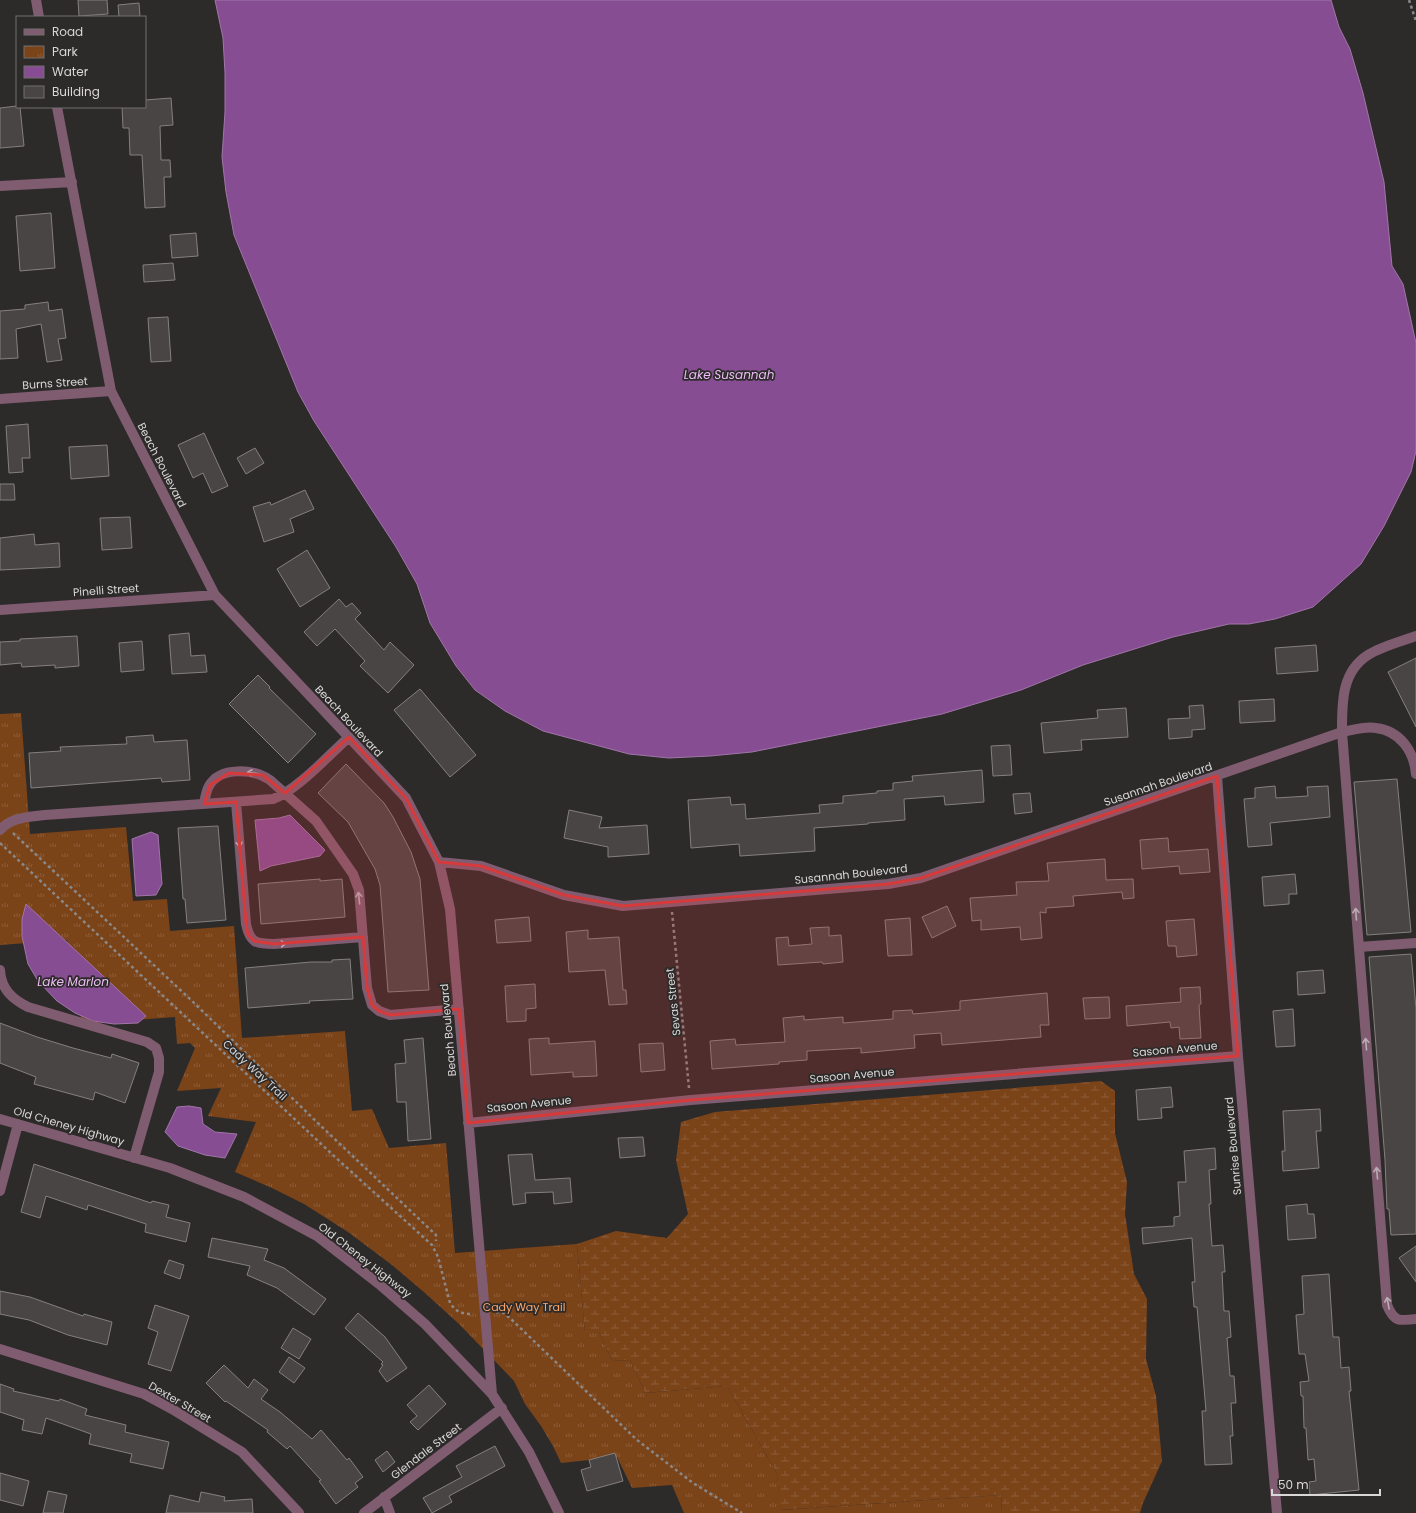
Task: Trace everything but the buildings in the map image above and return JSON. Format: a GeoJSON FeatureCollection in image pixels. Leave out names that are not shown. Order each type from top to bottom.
{"type":"FeatureCollection","features":[{"type":"Feature","properties":{"kind":"street"},"geometry":{"type":"LineString","coordinates":[[36,0],[39,16]]}},
{"type":"Feature","properties":{"kind":"street","name":"Beach Boulevard"},"geometry":{"type":"LineString","coordinates":[[57,108],[111,391],[215,595],[406,798],[439,862],[450,909],[492,1394]]}},
{"type":"Feature","properties":{"kind":"street"},"geometry":{"type":"LineString","coordinates":[[0,186],[72,182]]}},
{"type":"Feature","properties":{"kind":"street","name":"Burns Street"},"geometry":{"type":"LineString","coordinates":[[0,399],[111,391]]}},
{"type":"Feature","properties":{"kind":"street","name":"Pinelli Street"},"geometry":{"type":"LineString","coordinates":[[0,610],[215,595]]}},
{"type":"Feature","properties":{"kind":"street"},"geometry":{"type":"LineString","coordinates":[[1416,636],[1369,654],[1356,664],[1349,676],[1343,695],[1342,732],[1387,1305],[1391,1314],[1396,1318],[1403,1320],[1416,1319]]}},
{"type":"Feature","properties":{"kind":"street","name":"Susannah Boulevard"},"geometry":{"type":"LineString","coordinates":[[439,862],[481,866],[564,895],[622,906],[888,884],[922,878],[1342,732],[1361,728],[1377,728],[1394,734],[1405,744],[1411,753],[1416,768]]}},
{"type":"Feature","properties":{"kind":"street"},"geometry":{"type":"LineString","coordinates":[[0,830],[4,825],[18,819],[45,815],[272,799],[292,788],[349,737]]}},
{"type":"Feature","properties":{"kind":"street"},"geometry":{"type":"LineString","coordinates":[[1416,768],[1416,774]]}},
{"type":"Feature","properties":{"kind":"street"},"geometry":{"type":"LineString","coordinates":[[204,804],[210,785],[218,777],[229,773],[242,771],[263,775],[316,821],[353,874],[359,890],[367,988],[372,1005],[379,1011],[390,1015],[458,1009]]}},
{"type":"Feature","properties":{"kind":"street","name":"Sunrise Boulevard"},"geometry":{"type":"LineString","coordinates":[[1217,776],[1238,1056],[1277,1513]]}},
{"type":"Feature","properties":{"kind":"street"},"geometry":{"type":"LineString","coordinates":[[236,802],[246,924],[248,935],[254,942],[274,944],[363,937]]}},
{"type":"Feature","properties":{"kind":"street"},"geometry":{"type":"LineString","coordinates":[[1359,947],[1416,943]]}},
{"type":"Feature","properties":{"kind":"street"},"geometry":{"type":"LineString","coordinates":[[0,970],[6,991],[15,1001],[28,1007],[147,1042],[156,1048],[159,1058],[159,1072],[134,1158]]}},
{"type":"Feature","properties":{"kind":"street","name":"Sasoon Avenue"},"geometry":{"type":"LineString","coordinates":[[468,1123],[691,1100],[1238,1056]]}},
{"type":"Feature","properties":{"kind":"street","name":"Old Cheney Highway"},"geometry":{"type":"LineString","coordinates":[[0,1119],[170,1168],[244,1197],[317,1236],[379,1284],[425,1324],[492,1394],[529,1452],[559,1513]]}},
{"type":"Feature","properties":{"kind":"street"},"geometry":{"type":"LineString","coordinates":[[0,1191],[18,1124]]}},
{"type":"Feature","properties":{"kind":"street","name":"Dexter Street"},"geometry":{"type":"LineString","coordinates":[[0,1349],[144,1394],[172,1409],[242,1452],[299,1513]]}},
{"type":"Feature","properties":{"kind":"street","name":"Glendale Street"},"geometry":{"type":"LineString","coordinates":[[364,1513],[502,1408]]}},
{"type":"Feature","properties":{"kind":"street"},"geometry":{"type":"LineString","coordinates":[[384,1497],[390,1513]]}},
{"type":"Feature","properties":{"kind":"path"},"geometry":{"type":"LineString","coordinates":[[1409,0],[1416,21]]}},
{"type":"Feature","properties":{"kind":"path","name":"Cady Way Trail"},"geometry":{"type":"LineString","coordinates":[[11,832],[186,994],[322,1127],[392,1192],[436,1235],[436,1241]]}},
{"type":"Feature","properties":{"kind":"path","name":"Cady Way Trail"},"geometry":{"type":"LineString","coordinates":[[0,843],[226,1053],[334,1156],[418,1231],[432,1245],[438,1257],[450,1303],[454,1309],[460,1313],[477,1314]]}},
{"type":"Feature","properties":{"kind":"path","name":"Sevas Street"},"geometry":{"type":"LineString","coordinates":[[671,902],[691,1100]]}},
{"type":"Feature","properties":{"kind":"path"},"geometry":{"type":"LineString","coordinates":[[504,1313],[637,1440],[693,1483],[742,1513]]}},
{"type":"Feature","properties":{"kind":"highlighted area"},"geometry":{"type":"Polygon","coordinates":[[[349,737],[406,798],[439,862],[481,866],[564,895],[623,906],[888,884],[921,878],[1217,776],[1238,1056],[691,1100],[468,1123],[459,1009],[390,1015],[379,1011],[372,1005],[367,988],[363,937],[274,944],[254,941],[248,935],[246,924],[236,802],[204,804],[210,785],[229,773],[263,775],[285,793],[349,737]]]}},
{"type":"Feature","properties":{"kind":"green space","name":"Cady Way Trail"},"geometry":{"type":"Polygon","coordinates":[[[21,713],[30,834],[126,827],[133,901],[167,899],[170,931],[234,926],[242,1038],[345,1031],[352,1111],[372,1109],[389,1148],[446,1143],[455,1253],[577,1244],[585,1332],[599,1332],[612,1361],[630,1360],[645,1393],[727,1386],[777,1474],[781,1510],[1001,1495],[1002,1513],[684,1513],[672,1485],[632,1488],[617,1457],[561,1463],[541,1426],[525,1404],[514,1381],[459,1324],[425,1293],[392,1265],[348,1232],[304,1204],[235,1172],[256,1122],[208,1116],[221,1088],[177,1091],[195,1048],[190,1043],[177,1044],[175,1017],[82,1024],[67,940],[0,945],[0,714],[21,713]]]}},
{"type":"Feature","properties":{"kind":"green space"},"geometry":{"type":"Polygon","coordinates":[[[1101,1081],[1115,1091],[1115,1133],[1127,1182],[1125,1214],[1134,1274],[1147,1299],[1146,1359],[1156,1396],[1162,1461],[1140,1513],[1002,1513],[1001,1495],[780,1510],[777,1474],[727,1386],[645,1393],[630,1360],[612,1361],[599,1332],[585,1333],[577,1244],[616,1231],[667,1238],[688,1214],[676,1160],[681,1122],[715,1112],[1101,1081]]]}},
{"type":"Feature","properties":{"kind":"water","name":"Lake Susannah"},"geometry":{"type":"Polygon","coordinates":[[[215,0],[1331,0],[1339,27],[1350,49],[1363,93],[1384,182],[1392,266],[1403,284],[1416,343],[1416,451],[1411,472],[1384,526],[1361,564],[1313,607],[1275,619],[1249,624],[1229,624],[1173,637],[1083,665],[1021,690],[942,714],[752,752],[669,758],[629,754],[543,731],[505,711],[475,690],[456,666],[430,623],[417,584],[396,547],[314,421],[298,392],[234,235],[226,192],[222,157],[225,112],[225,73],[223,38],[215,0]]]}},
{"type":"Feature","properties":{"kind":"water"},"geometry":{"type":"Polygon","coordinates":[[[290,815],[325,850],[320,856],[271,866],[260,871],[255,820],[279,818],[290,815]]]}},
{"type":"Feature","properties":{"kind":"water"},"geometry":{"type":"Polygon","coordinates":[[[151,832],[158,835],[162,884],[156,895],[136,896],[132,839],[151,832]]]}},
{"type":"Feature","properties":{"kind":"water","name":"Lake Marlon"},"geometry":{"type":"Polygon","coordinates":[[[26,904],[146,1016],[138,1023],[114,1024],[93,1021],[75,1013],[57,1001],[38,981],[28,964],[22,936],[22,919],[26,904]]]}},
{"type":"Feature","properties":{"kind":"water"},"geometry":{"type":"Polygon","coordinates":[[[189,1106],[201,1108],[203,1124],[215,1132],[237,1134],[225,1158],[205,1155],[178,1146],[165,1132],[177,1107],[189,1106]]]}}]}
